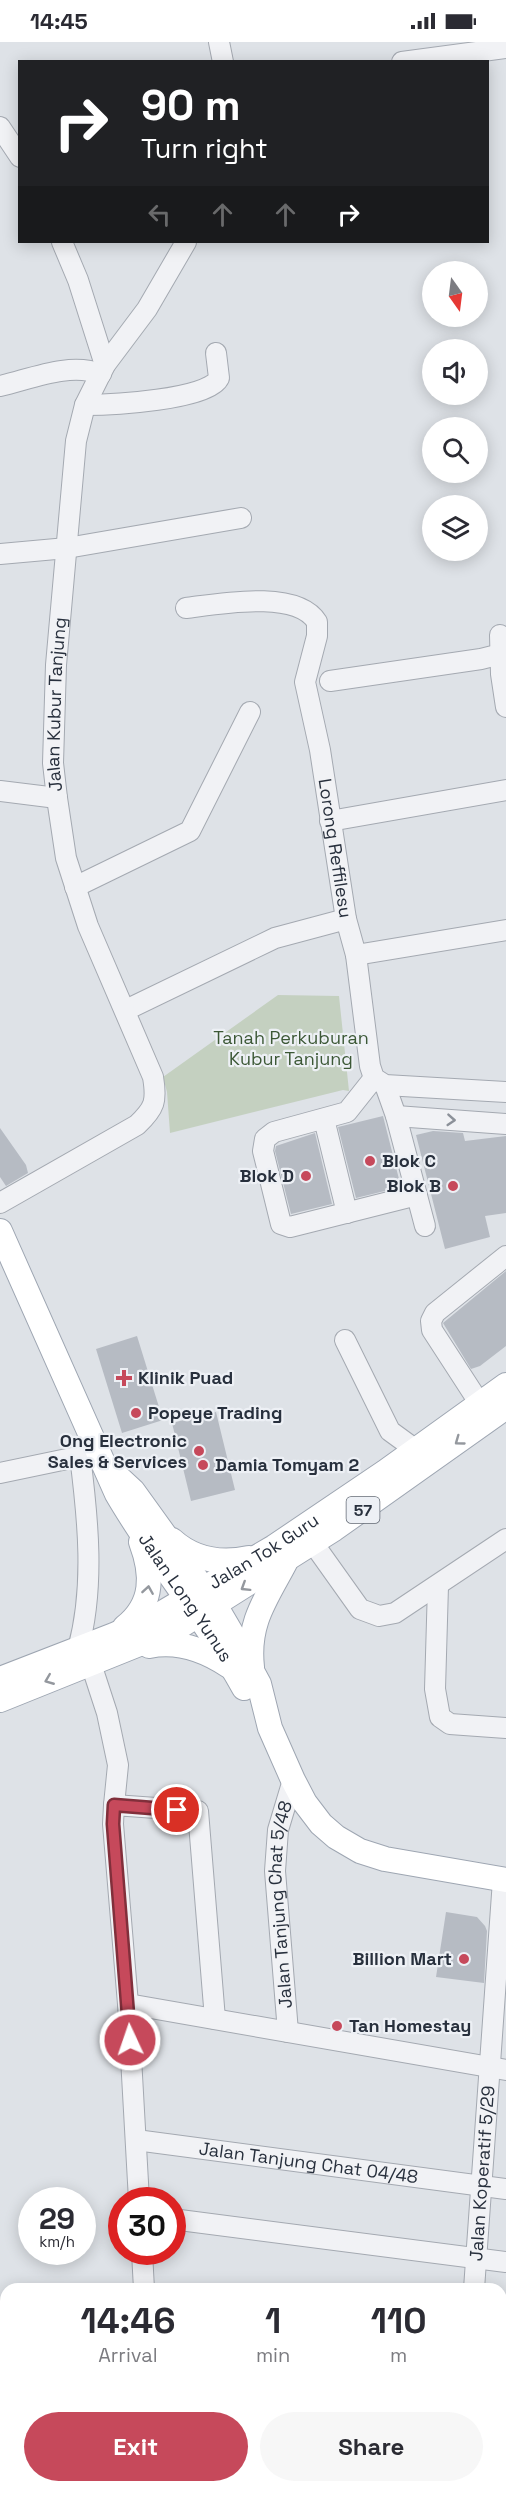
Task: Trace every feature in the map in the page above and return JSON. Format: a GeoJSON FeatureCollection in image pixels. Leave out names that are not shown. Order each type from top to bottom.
{"type":"FeatureCollection","features":[{"type":"Feature","properties":{"kind":"main road","name":"Jalan Long Yunus"},"geometry":{"type":"LineString","coordinates":[[0,1231],[96,1458],[117,1494],[143,1521],[201,1602],[243,1671],[259,1684],[270,1728],[293,1780],[305,1803],[321,1824],[336,1837],[360,1851],[385,1859],[504,1880]]}},
{"type":"Feature","properties":{"kind":"main road","name":"Jalan Tok Guru"},"geometry":{"type":"LineString","coordinates":[[0,1679],[85,1656],[119,1643],[174,1630],[201,1602],[280,1554],[416,1450],[506,1385]]}},
{"type":"Feature","properties":{"kind":"main road","name":"Jalan Tok Guru"},"geometry":{"type":"LineString","coordinates":[[280,1554],[313,1544],[506,1407]]}},
{"type":"Feature","properties":{"kind":"main road"},"geometry":{"type":"LineString","coordinates":[[119,1643],[175,1644],[196,1648],[243,1671],[251,1655],[256,1620],[261,1604],[280,1554],[230,1562],[210,1560],[189,1553],[143,1521]]}},
{"type":"Feature","properties":{"kind":"main road"},"geometry":{"type":"LineString","coordinates":[[119,1643],[146,1602],[150,1586],[143,1521]]}},
{"type":"Feature","properties":{"kind":"main road","name":"Jalan Tok Guru"},"geometry":{"type":"LineString","coordinates":[[0,1700],[85,1656]]}},
{"type":"Feature","properties":{"kind":"street"},"geometry":{"type":"LineString","coordinates":[[219,42],[222,60]]}},
{"type":"Feature","properties":{"kind":"street"},"geometry":{"type":"LineString","coordinates":[[417,60],[506,48]]}},
{"type":"Feature","properties":{"kind":"street"},"geometry":{"type":"LineString","coordinates":[[0,127],[18,154]]}},
{"type":"Feature","properties":{"kind":"street"},"geometry":{"type":"LineString","coordinates":[[0,386],[57,372],[103,370],[78,280],[62,243]]}},
{"type":"Feature","properties":{"kind":"street","name":"Jalan Kubur Tanjung"},"geometry":{"type":"LineString","coordinates":[[0,1203],[137,1125],[150,1113],[156,1096],[153,1077],[88,926],[75,887],[66,858],[52,762],[56,665],[76,441],[85,405],[103,370],[147,309],[185,243]]}},
{"type":"Feature","properties":{"kind":"street"},"geometry":{"type":"LineString","coordinates":[[85,405],[150,402],[210,388],[219,378],[216,353]]}},
{"type":"Feature","properties":{"kind":"street"},"geometry":{"type":"LineString","coordinates":[[0,554],[67,548],[241,518]]}},
{"type":"Feature","properties":{"kind":"street","name":"Lorong Reffilesu"},"geometry":{"type":"LineString","coordinates":[[186,608],[240,602],[268,602],[291,606],[313,616],[318,628],[305,682],[321,750],[346,919],[356,955],[370,1066],[396,1116],[425,1226]]}},
{"type":"Feature","properties":{"kind":"street"},"geometry":{"type":"LineString","coordinates":[[330,681],[481,659],[500,645],[506,707]]}},
{"type":"Feature","properties":{"kind":"street"},"geometry":{"type":"LineString","coordinates":[[75,887],[190,831],[250,712]]}},
{"type":"Feature","properties":{"kind":"street"},"geometry":{"type":"LineString","coordinates":[[330,821],[506,790]]}},
{"type":"Feature","properties":{"kind":"street"},"geometry":{"type":"LineString","coordinates":[[0,791],[57,798]]}},
{"type":"Feature","properties":{"kind":"street"},"geometry":{"type":"LineString","coordinates":[[126,1010],[276,938],[346,919]]}},
{"type":"Feature","properties":{"kind":"street"},"geometry":{"type":"LineString","coordinates":[[356,955],[506,930]]}},
{"type":"Feature","properties":{"kind":"street"},"geometry":{"type":"LineString","coordinates":[[417,1195],[290,1227],[283,1226],[263,1151],[265,1139],[274,1132],[347,1112],[380,1082],[506,1092]]}},
{"type":"Feature","properties":{"kind":"street"},"geometry":{"type":"LineString","coordinates":[[396,1116],[506,1124]]}},
{"type":"Feature","properties":{"kind":"street"},"geometry":{"type":"LineString","coordinates":[[324,1119],[347,1213]]}},
{"type":"Feature","properties":{"kind":"street"},"geometry":{"type":"LineString","coordinates":[[480,1404],[432,1330],[431,1321],[435,1313],[506,1256]]}},
{"type":"Feature","properties":{"kind":"street"},"geometry":{"type":"LineString","coordinates":[[345,1340],[390,1431],[416,1450]]}},
{"type":"Feature","properties":{"kind":"street"},"geometry":{"type":"LineString","coordinates":[[0,1473],[96,1458],[86,1506],[85,1656],[107,1713],[118,1765],[113,1824],[128,2004],[138,2187]]}},
{"type":"Feature","properties":{"kind":"street"},"geometry":{"type":"LineString","coordinates":[[313,1544],[360,1609],[379,1616],[395,1613],[506,1539]]}},
{"type":"Feature","properties":{"kind":"street"},"geometry":{"type":"LineString","coordinates":[[438,1586],[435,1689],[440,1717],[450,1724],[506,1728]]}},
{"type":"Feature","properties":{"kind":"street","name":"Jalan Tanjung Chat 5/48"},"geometry":{"type":"LineString","coordinates":[[288,2032],[275,1861],[278,1830],[293,1780]]}},
{"type":"Feature","properties":{"kind":"street"},"geometry":{"type":"LineString","coordinates":[[114,1805],[198,1811],[215,2019]]}},
{"type":"Feature","properties":{"kind":"street","name":"Jalan Koperatif 5/29"},"geometry":{"type":"LineString","coordinates":[[474,2283],[481,2186],[498,2069],[504,1880]]}},
{"type":"Feature","properties":{"kind":"street"},"geometry":{"type":"LineString","coordinates":[[128,2004],[498,2069]]}},
{"type":"Feature","properties":{"kind":"street","name":"Jalan Tanjung Chat 04/48"},"geometry":{"type":"LineString","coordinates":[[136,2140],[506,2189]]}},
{"type":"Feature","properties":{"kind":"street"},"geometry":{"type":"LineString","coordinates":[[186,2221],[506,2262]]}},
{"type":"Feature","properties":{"kind":"street"},"geometry":{"type":"LineString","coordinates":[[143,2265],[144,2283]]}},
{"type":"Feature","properties":{"kind":"green space","name":"Tanah Perkuburan Kubur Tanjung"},"geometry":{"type":"Polygon","coordinates":[[[278,995],[339,996],[349,1091],[343,1090],[170,1133],[167,1092],[163,1077],[278,995]]]}},
{"type":"Feature","properties":{"kind":"building","name":"Blok C"},"geometry":{"type":"Polygon","coordinates":[[[383,1116],[401,1187],[356,1198],[338,1127],[383,1116]]]}},
{"type":"Feature","properties":{"kind":"building"},"geometry":{"type":"Polygon","coordinates":[[[0,1128],[26,1165],[28,1173],[6,1186],[0,1177],[0,1128]]]}},
{"type":"Feature","properties":{"kind":"building","name":"Blok B"},"geometry":{"type":"Polygon","coordinates":[[[433,1131],[463,1133],[465,1141],[506,1136],[506,1213],[485,1216],[490,1237],[445,1249],[416,1135],[433,1131]]]}},
{"type":"Feature","properties":{"kind":"building","name":"Blok D"},"geometry":{"type":"Polygon","coordinates":[[[315,1133],[332,1204],[291,1214],[275,1151],[276,1146],[315,1133]]]}},
{"type":"Feature","properties":{"kind":"building"},"geometry":{"type":"Polygon","coordinates":[[[506,1271],[506,1346],[480,1366],[471,1369],[443,1323],[506,1271]]]}},
{"type":"Feature","properties":{"kind":"building"},"geometry":{"type":"Polygon","coordinates":[[[137,1336],[163,1420],[122,1433],[96,1349],[137,1336]]]}},
{"type":"Feature","properties":{"kind":"building"},"geometry":{"type":"Polygon","coordinates":[[[216,1412],[235,1490],[191,1501],[172,1423],[216,1412]]]}},
{"type":"Feature","properties":{"kind":"building","name":"Billion Mart"},"geometry":{"type":"Polygon","coordinates":[[[446,1912],[477,1917],[485,1926],[487,1931],[484,1983],[436,1977],[446,1912]]]}},
{"type":"Feature","properties":{"kind":"place","name":"Blok C"},"geometry":{"type":"Point","coordinates":[370,1161]}},
{"type":"Feature","properties":{"kind":"place","name":"Blok D"},"geometry":{"type":"Point","coordinates":[306,1176]}},
{"type":"Feature","properties":{"kind":"place","name":"Blok B"},"geometry":{"type":"Point","coordinates":[453,1186]}},
{"type":"Feature","properties":{"kind":"place","name":"Klinik Puad"},"geometry":{"type":"Point","coordinates":[124,1378]}},
{"type":"Feature","properties":{"kind":"place","name":"Popeye Trading"},"geometry":{"type":"Point","coordinates":[136,1413]}},
{"type":"Feature","properties":{"kind":"place","name":"Ong Electronic Sales & Services"},"geometry":{"type":"Point","coordinates":[199,1451]}},
{"type":"Feature","properties":{"kind":"place","name":"Damia Tomyam 2"},"geometry":{"type":"Point","coordinates":[203,1465]}},
{"type":"Feature","properties":{"kind":"place","name":"Billion Mart"},"geometry":{"type":"Point","coordinates":[464,1959]}},
{"type":"Feature","properties":{"kind":"place","name":"Tan Homestay"},"geometry":{"type":"Point","coordinates":[337,2026]}},
{"type":"Feature","properties":{"kind":"route"},"geometry":{"type":"LineString","coordinates":[[130,2040],[113,1824],[114,1805],[177,1810]]}}]}
